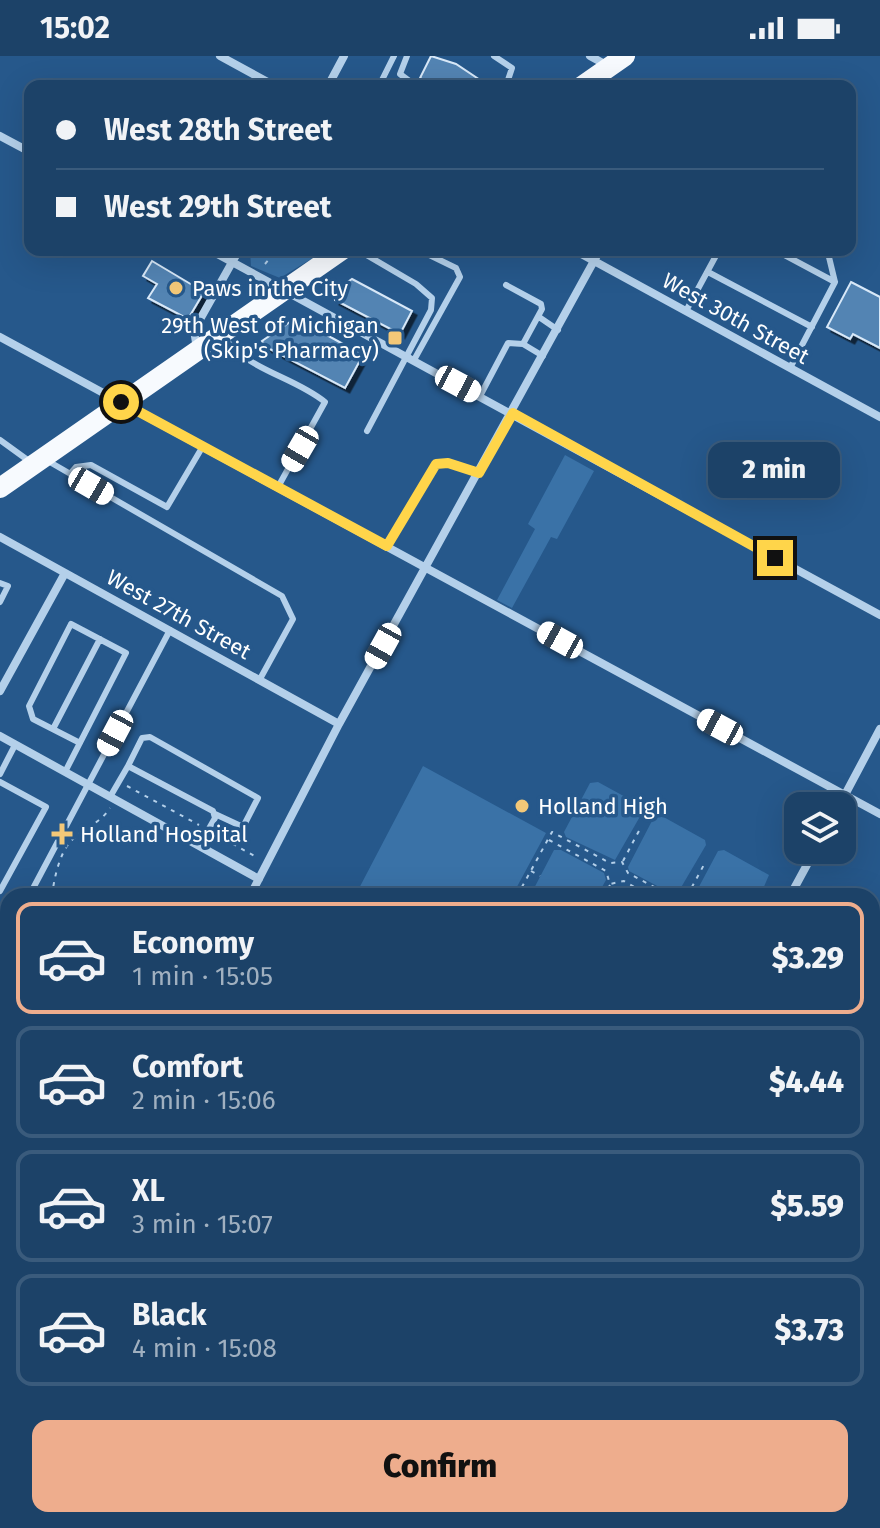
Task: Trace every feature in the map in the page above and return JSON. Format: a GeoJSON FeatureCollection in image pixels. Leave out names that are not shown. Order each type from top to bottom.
{"type":"FeatureCollection","features":[{"type":"Feature","properties":{"kind":"main road"},"geometry":{"type":"LineString","coordinates":[[591,80],[618,62]]}},
{"type":"Feature","properties":{"kind":"main road"},"geometry":{"type":"LineString","coordinates":[[0,488],[333,256]]}},
{"type":"Feature","properties":{"kind":"street"},"geometry":{"type":"LineString","coordinates":[[220,56],[264,80]]}},
{"type":"Feature","properties":{"kind":"street"},"geometry":{"type":"LineString","coordinates":[[331,80],[344,56]]}},
{"type":"Feature","properties":{"kind":"street"},"geometry":{"type":"LineString","coordinates":[[590,56],[618,62]]}},
{"type":"Feature","properties":{"kind":"street"},"geometry":{"type":"LineString","coordinates":[[0,136],[24,149]]}},
{"type":"Feature","properties":{"kind":"street"},"geometry":{"type":"LineString","coordinates":[[221,256],[880,615]]}},
{"type":"Feature","properties":{"kind":"street"},"geometry":{"type":"LineString","coordinates":[[197,349],[194,330],[236,256]]}},
{"type":"Feature","properties":{"kind":"street","name":"West 30th Street"},"geometry":{"type":"LineString","coordinates":[[585,256],[880,417]]}},
{"type":"Feature","properties":{"kind":"street"},"geometry":{"type":"LineString","coordinates":[[254,888],[339,724],[597,256]]}},
{"type":"Feature","properties":{"kind":"street"},"geometry":{"type":"LineString","coordinates":[[1,341],[203,446],[839,792]]}},
{"type":"Feature","properties":{"kind":"street","name":"West 27th Street"},"geometry":{"type":"LineString","coordinates":[[0,537],[339,724]]}},
{"type":"Feature","properties":{"kind":"street"},"geometry":{"type":"LineString","coordinates":[[0,691],[65,573]]}},
{"type":"Feature","properties":{"kind":"street"},"geometry":{"type":"LineString","coordinates":[[847,792],[880,729]]}},
{"type":"Feature","properties":{"kind":"street"},"geometry":{"type":"LineString","coordinates":[[0,736],[259,879]]}},
{"type":"Feature","properties":{"kind":"street"},"geometry":{"type":"LineString","coordinates":[[856,801],[880,814]]}},
{"type":"Feature","properties":{"kind":"street"},"geometry":{"type":"LineString","coordinates":[[794,888],[807,864]]}},
{"type":"Feature","properties":{"kind":"lane"},"geometry":{"type":"LineString","coordinates":[[382,80],[394,56]]}},
{"type":"Feature","properties":{"kind":"lane"},"geometry":{"type":"LineString","coordinates":[[407,56],[400,74],[408,80]]}},
{"type":"Feature","properties":{"kind":"lane"},"geometry":{"type":"LineString","coordinates":[[494,56],[512,68],[508,80]]}},
{"type":"Feature","properties":{"kind":"lane"},"geometry":{"type":"LineString","coordinates":[[368,256],[416,284],[432,298],[431,310],[410,358]]}},
{"type":"Feature","properties":{"kind":"lane"},"geometry":{"type":"LineString","coordinates":[[367,431],[460,277],[456,268],[431,256]]}},
{"type":"Feature","properties":{"kind":"lane"},"geometry":{"type":"LineString","coordinates":[[686,311],[716,256]]}},
{"type":"Feature","properties":{"kind":"lane"},"geometry":{"type":"LineString","coordinates":[[786,256],[835,282]]}},
{"type":"Feature","properties":{"kind":"lane"},"geometry":{"type":"LineString","coordinates":[[790,368],[835,282],[829,256]]}},
{"type":"Feature","properties":{"kind":"lane"},"geometry":{"type":"LineString","coordinates":[[708,272],[812,327]]}},
{"type":"Feature","properties":{"kind":"lane"},"geometry":{"type":"LineString","coordinates":[[506,285],[541,304],[539,317],[523,344]]}},
{"type":"Feature","properties":{"kind":"lane"},"geometry":{"type":"LineString","coordinates":[[539,317],[558,330]]}},
{"type":"Feature","properties":{"kind":"lane"},"geometry":{"type":"LineString","coordinates":[[221,333],[232,350],[251,363],[325,402],[278,487]]}},
{"type":"Feature","properties":{"kind":"lane"},"geometry":{"type":"LineString","coordinates":[[480,396],[508,343],[523,344],[543,356]]}},
{"type":"Feature","properties":{"kind":"lane"},"geometry":{"type":"LineString","coordinates":[[0,440],[70,474],[282,596],[293,619],[260,679]]}},
{"type":"Feature","properties":{"kind":"lane"},"geometry":{"type":"LineString","coordinates":[[70,474],[76,467],[91,465],[167,507],[203,446]]}},
{"type":"Feature","properties":{"kind":"lane"},"geometry":{"type":"LineString","coordinates":[[387,546],[436,464],[448,463],[479,473]]}},
{"type":"Feature","properties":{"kind":"lane"},"geometry":{"type":"LineString","coordinates":[[0,583],[8,586],[0,602]]}},
{"type":"Feature","properties":{"kind":"lane"},"geometry":{"type":"LineString","coordinates":[[65,772],[80,743],[126,653],[71,624],[29,706],[33,719],[80,743]]}},
{"type":"Feature","properties":{"kind":"lane"},"geometry":{"type":"LineString","coordinates":[[33,888],[170,630]]}},
{"type":"Feature","properties":{"kind":"lane"},"geometry":{"type":"LineString","coordinates":[[53,729],[100,639]]}},
{"type":"Feature","properties":{"kind":"lane"},"geometry":{"type":"LineString","coordinates":[[112,798],[128,766],[142,738],[150,737],[258,798],[243,827],[128,766]]}},
{"type":"Feature","properties":{"kind":"lane"},"geometry":{"type":"LineString","coordinates":[[0,774],[15,745]]}},
{"type":"Feature","properties":{"kind":"lane"},"geometry":{"type":"LineString","coordinates":[[0,782],[46,807],[2,888]]}},
{"type":"Feature","properties":{"kind":"lane"},"geometry":{"type":"LineString","coordinates":[[199,846],[215,814]]}},
{"type":"Feature","properties":{"kind":"path"},"geometry":{"type":"LineString","coordinates":[[265,264],[272,256]]}},
{"type":"Feature","properties":{"kind":"path"},"geometry":{"type":"LineString","coordinates":[[53,888],[69,843],[104,818],[112,798],[125,785],[267,863]]}},
{"type":"Feature","properties":{"kind":"path"},"geometry":{"type":"LineString","coordinates":[[622,862],[641,827]]}},
{"type":"Feature","properties":{"kind":"path"},"geometry":{"type":"LineString","coordinates":[[521,888],[552,832],[610,863],[622,862]]}},
{"type":"Feature","properties":{"kind":"path"},"geometry":{"type":"LineString","coordinates":[[548,840],[606,871]]}},
{"type":"Feature","properties":{"kind":"path"},"geometry":{"type":"LineString","coordinates":[[691,888],[706,861]]}},
{"type":"Feature","properties":{"kind":"path"},"geometry":{"type":"LineString","coordinates":[[622,862],[628,873],[656,888]]}},
{"type":"Feature","properties":{"kind":"path"},"geometry":{"type":"LineString","coordinates":[[608,888],[610,884],[606,871],[610,863]]}},
{"type":"Feature","properties":{"kind":"path"},"geometry":{"type":"LineString","coordinates":[[531,871],[540,876]]}},
{"type":"Feature","properties":{"kind":"path"},"geometry":{"type":"LineString","coordinates":[[624,881],[628,873]]}},
{"type":"Feature","properties":{"kind":"path"},"geometry":{"type":"LineString","coordinates":[[610,884],[624,881],[636,888]]}},
{"type":"Feature","properties":{"kind":"shaded area"},"geometry":{"type":"Polygon","coordinates":[[[250,256],[316,256],[280,278],[251,266],[250,256]]]}},
{"type":"Feature","properties":{"kind":"shaded area"},"geometry":{"type":"Polygon","coordinates":[[[565,455],[594,471],[557,539],[551,537],[512,608],[497,600],[535,529],[528,524],[565,455]]]}},
{"type":"Feature","properties":{"kind":"shaded area"},"geometry":{"type":"Polygon","coordinates":[[[423,766],[546,833],[516,888],[359,888],[423,766]]]}},
{"type":"Feature","properties":{"kind":"shaded area"},"geometry":{"type":"Polygon","coordinates":[[[598,782],[640,805],[642,813],[615,860],[566,837],[564,832],[590,783],[598,782]]]}},
{"type":"Feature","properties":{"kind":"shaded area"},"geometry":{"type":"Polygon","coordinates":[[[660,815],[705,840],[706,845],[681,888],[661,888],[629,871],[628,867],[654,817],[660,815]]]}},
{"type":"Feature","properties":{"kind":"shaded area"},"geometry":{"type":"Polygon","coordinates":[[[554,850],[561,850],[604,873],[606,880],[602,888],[534,888],[554,850]]]}},
{"type":"Feature","properties":{"kind":"shaded area"},"geometry":{"type":"Polygon","coordinates":[[[724,850],[769,875],[763,888],[698,888],[718,851],[724,850]]]}},
{"type":"Feature","properties":{"kind":"building"},"geometry":{"type":"Polygon","coordinates":[[[431,56],[456,64],[480,80],[424,80],[420,78],[431,56]]]}},
{"type":"Feature","properties":{"kind":"building","name":"Paws in the City"},"geometry":{"type":"Polygon","coordinates":[[[152,261],[204,292],[188,319],[148,298],[157,284],[143,276],[152,261]]]}},
{"type":"Feature","properties":{"kind":"building"},"geometry":{"type":"Polygon","coordinates":[[[352,279],[412,311],[400,334],[335,300],[334,292],[352,279]]]}},
{"type":"Feature","properties":{"kind":"building"},"geometry":{"type":"Polygon","coordinates":[[[851,282],[880,297],[880,348],[853,334],[850,339],[827,327],[851,282]]]}},
{"type":"Feature","properties":{"kind":"building"},"geometry":{"type":"Polygon","coordinates":[[[296,318],[363,355],[345,388],[266,347],[262,341],[296,318]]]}},
{"type":"Feature","properties":{"kind":"place","name":"Paws in the City"},"geometry":{"type":"Point","coordinates":[176,288]}},
{"type":"Feature","properties":{"kind":"place","name":"29th West of Michigan (Skip's Pharmacy)"},"geometry":{"type":"Point","coordinates":[395,338]}},
{"type":"Feature","properties":{"kind":"place","name":"Holland High"},"geometry":{"type":"Point","coordinates":[522,806]}},
{"type":"Feature","properties":{"kind":"place","name":"Holland Hospital"},"geometry":{"type":"Point","coordinates":[62,834]}},
{"type":"Feature","properties":{"kind":"route"},"geometry":{"type":"LineString","coordinates":[[121,402],[387,546],[436,464],[448,463],[479,473],[513,413],[775,558]]}}]}
